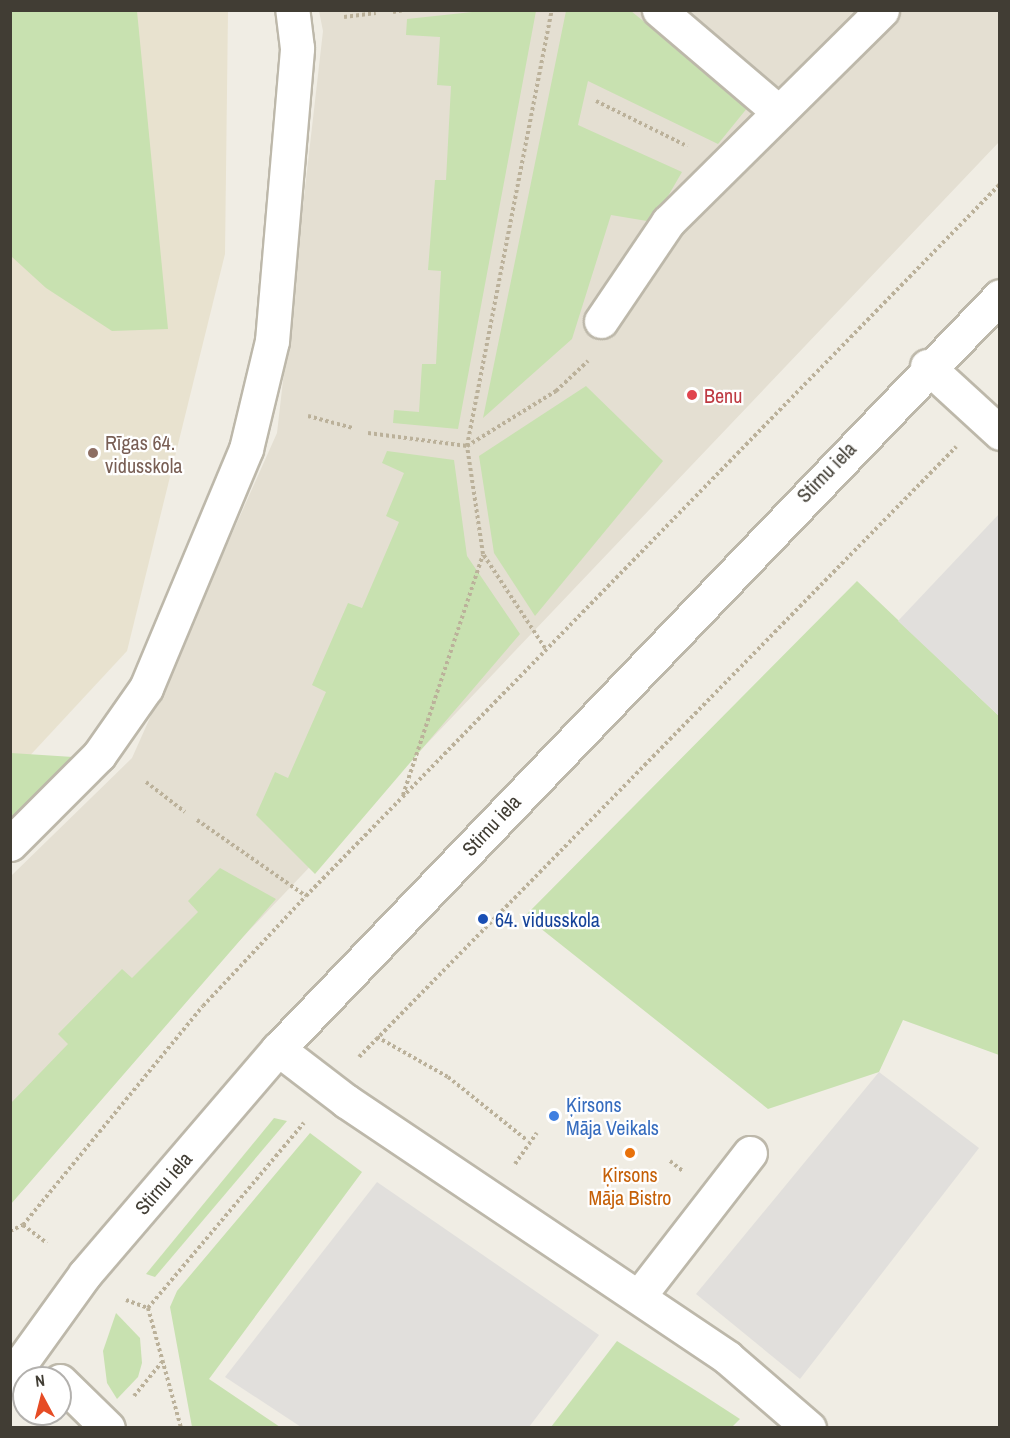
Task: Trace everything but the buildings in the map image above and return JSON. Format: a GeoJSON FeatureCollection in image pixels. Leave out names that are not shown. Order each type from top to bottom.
{"type":"FeatureCollection","features":[{"type":"Feature","properties":{"kind":"street"},"geometry":{"type":"LineString","coordinates":[[10,844],[99,755],[146,688],[246,448],[272,341],[297,48],[292,10]]}},
{"type":"Feature","properties":{"kind":"street"},"geometry":{"type":"LineString","coordinates":[[659,10],[779,112]]}},
{"type":"Feature","properties":{"kind":"street"},"geometry":{"type":"LineString","coordinates":[[601,321],[668,222],[882,10]]}},
{"type":"Feature","properties":{"kind":"street","name":"Stirnu iela"},"geometry":{"type":"LineString","coordinates":[[10,1378],[19,1344],[85,1274],[278,1049],[927,366],[999,296]]}},
{"type":"Feature","properties":{"kind":"street"},"geometry":{"type":"LineString","coordinates":[[927,366],[992,425]]}},
{"type":"Feature","properties":{"kind":"street"},"geometry":{"type":"LineString","coordinates":[[278,1049],[330,1088],[728,1358],[809,1428]]}},
{"type":"Feature","properties":{"kind":"street"},"geometry":{"type":"LineString","coordinates":[[651,1304],[750,1153]]}},
{"type":"Feature","properties":{"kind":"street"},"geometry":{"type":"LineString","coordinates":[[19,1344],[43,1366]]}},
{"type":"Feature","properties":{"kind":"street"},"geometry":{"type":"LineString","coordinates":[[72,1390],[116,1417]]}},
{"type":"Feature","properties":{"kind":"path"},"geometry":{"type":"LineString","coordinates":[[393,12],[404,10]]}},
{"type":"Feature","properties":{"kind":"path"},"geometry":{"type":"LineString","coordinates":[[545,648],[483,554],[467,446],[552,10]]}},
{"type":"Feature","properties":{"kind":"path"},"geometry":{"type":"LineString","coordinates":[[344,17],[376,13]]}},
{"type":"Feature","properties":{"kind":"path"},"geometry":{"type":"LineString","coordinates":[[596,101],[726,164]]}},
{"type":"Feature","properties":{"kind":"path"},"geometry":{"type":"LineString","coordinates":[[10,1232],[23,1225],[203,1006],[306,896],[999,184]]}},
{"type":"Feature","properties":{"kind":"path"},"geometry":{"type":"LineString","coordinates":[[368,433],[467,446],[556,391]]}},
{"type":"Feature","properties":{"kind":"path"},"geometry":{"type":"LineString","coordinates":[[308,416],[353,428]]}},
{"type":"Feature","properties":{"kind":"path"},"geometry":{"type":"LineString","coordinates":[[148,1308],[330,1088],[377,1037],[992,425]]}},
{"type":"Feature","properties":{"kind":"path"},"geometry":{"type":"LineString","coordinates":[[402,796],[483,554]]}},
{"type":"Feature","properties":{"kind":"path"},"geometry":{"type":"LineString","coordinates":[[146,782],[185,812]]}},
{"type":"Feature","properties":{"kind":"path"},"geometry":{"type":"LineString","coordinates":[[197,820],[306,896]]}},
{"type":"Feature","properties":{"kind":"path"},"geometry":{"type":"LineString","coordinates":[[377,1037],[448,1077],[528,1142]]}},
{"type":"Feature","properties":{"kind":"path"},"geometry":{"type":"LineString","coordinates":[[517,1162],[528,1142],[537,1133]]}},
{"type":"Feature","properties":{"kind":"path"},"geometry":{"type":"LineString","coordinates":[[670,1161],[683,1172]]}},
{"type":"Feature","properties":{"kind":"path"},"geometry":{"type":"LineString","coordinates":[[23,1225],[47,1244]]}},
{"type":"Feature","properties":{"kind":"path"},"geometry":{"type":"LineString","coordinates":[[126,1300],[148,1308]]}},
{"type":"Feature","properties":{"kind":"path"},"geometry":{"type":"LineString","coordinates":[[148,1308],[181,1428]]}},
{"type":"Feature","properties":{"kind":"path"},"geometry":{"type":"LineString","coordinates":[[116,1417],[162,1362]]}},
{"type":"Feature","properties":{"kind":"shaded area","name":"Rīgas 64. vidusskola"},"geometry":{"type":"Polygon","coordinates":[[[11,11],[228,11],[225,254],[127,651],[11,776],[11,11]]]}},
{"type":"Feature","properties":{"kind":"shaded area"},"geometry":{"type":"Polygon","coordinates":[[[319,11],[999,11],[999,142],[11,1181],[11,876],[132,758],[277,433],[323,31],[319,11]]]}},
{"type":"Feature","properties":{"kind":"shaded area"},"geometry":{"type":"Polygon","coordinates":[[[999,514],[999,716],[898,621],[999,514]]]}},
{"type":"Feature","properties":{"kind":"shaded area"},"geometry":{"type":"Polygon","coordinates":[[[879,1072],[979,1148],[800,1379],[696,1294],[879,1072]]]}},
{"type":"Feature","properties":{"kind":"shaded area"},"geometry":{"type":"Polygon","coordinates":[[[377,1182],[599,1335],[529,1427],[301,1427],[225,1377],[377,1182]]]}},
{"type":"Feature","properties":{"kind":"green space"},"geometry":{"type":"Polygon","coordinates":[[[491,10],[536,11],[458,429],[393,423],[394,410],[419,412],[422,364],[436,364],[441,271],[428,270],[435,180],[446,180],[451,86],[437,85],[440,37],[406,35],[407,19],[491,10]]]}},
{"type":"Feature","properties":{"kind":"green space"},"geometry":{"type":"Polygon","coordinates":[[[10,11],[137,11],[168,329],[112,331],[46,288],[12,257],[10,11]]]}},
{"type":"Feature","properties":{"kind":"green space"},"geometry":{"type":"Polygon","coordinates":[[[566,11],[631,11],[748,107],[718,144],[588,81],[578,125],[682,172],[653,222],[611,215],[572,339],[483,418],[566,11]]]}},
{"type":"Feature","properties":{"kind":"green space"},"geometry":{"type":"Polygon","coordinates":[[[586,386],[663,461],[535,616],[494,553],[479,456],[586,386]]]}},
{"type":"Feature","properties":{"kind":"green space"},"geometry":{"type":"Polygon","coordinates":[[[387,451],[454,460],[467,556],[520,634],[315,874],[256,815],[275,772],[288,778],[326,692],[312,685],[348,603],[362,608],[399,522],[386,516],[404,473],[382,463],[387,451]]]}},
{"type":"Feature","properties":{"kind":"green space"},"geometry":{"type":"Polygon","coordinates":[[[857,581],[999,716],[999,1055],[903,1020],[879,1072],[768,1109],[525,916],[857,581]]]}},
{"type":"Feature","properties":{"kind":"green space"},"geometry":{"type":"Polygon","coordinates":[[[10,753],[73,757],[11,819],[10,753]]]}},
{"type":"Feature","properties":{"kind":"green space"},"geometry":{"type":"Polygon","coordinates":[[[220,868],[276,899],[11,1204],[11,1103],[68,1044],[58,1034],[122,969],[132,978],[198,912],[188,901],[220,868]]]}},
{"type":"Feature","properties":{"kind":"green space"},"geometry":{"type":"Polygon","coordinates":[[[274,1118],[287,1121],[155,1277],[146,1274],[274,1118]]]}},
{"type":"Feature","properties":{"kind":"green space"},"geometry":{"type":"Polygon","coordinates":[[[310,1133],[362,1172],[209,1379],[280,1427],[192,1427],[170,1307],[177,1291],[310,1133]]]}},
{"type":"Feature","properties":{"kind":"green space"},"geometry":{"type":"Polygon","coordinates":[[[116,1313],[140,1338],[142,1363],[138,1377],[117,1399],[107,1383],[103,1351],[116,1313]]]}},
{"type":"Feature","properties":{"kind":"green space"},"geometry":{"type":"Polygon","coordinates":[[[617,1341],[740,1419],[731,1428],[551,1427],[617,1341]]]}},
{"type":"Feature","properties":{"kind":"place","name":"Benu"},"geometry":{"type":"Point","coordinates":[692,395]}},
{"type":"Feature","properties":{"kind":"place","name":"Rīgas 64. vidusskola"},"geometry":{"type":"Point","coordinates":[93,453]}},
{"type":"Feature","properties":{"kind":"place","name":"64. vidusskola"},"geometry":{"type":"Point","coordinates":[483,919]}},
{"type":"Feature","properties":{"kind":"place","name":"Ķirsons Māja Veikals"},"geometry":{"type":"Point","coordinates":[554,1116]}},
{"type":"Feature","properties":{"kind":"place","name":"Ķirsons Māja Bistro"},"geometry":{"type":"Point","coordinates":[630,1153]}}]}
